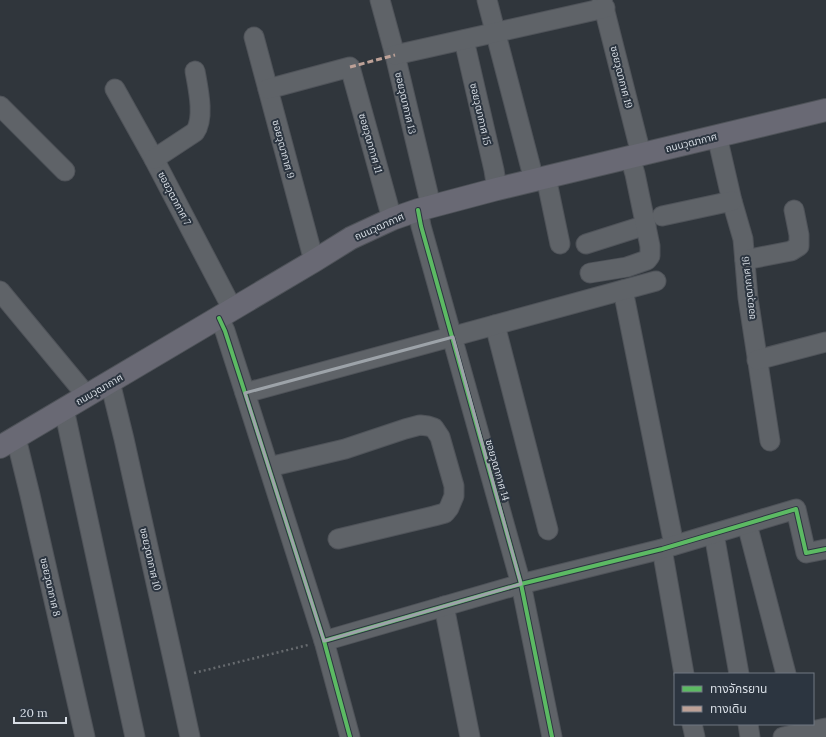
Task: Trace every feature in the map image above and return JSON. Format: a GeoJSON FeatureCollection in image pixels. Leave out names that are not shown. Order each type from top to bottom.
{"type":"FeatureCollection","features":[{"type":"Feature","properties":{"kind":"main road","name":"ถนนวุฒากาศ"},"geometry":{"type":"LineString","coordinates":[[8,442],[226,314],[351,238],[392,219],[424,208],[497,189],[826,110]]}},
{"type":"Feature","properties":{"kind":"street","name":"ซอยวุฒากาศ 13"},"geometry":{"type":"LineString","coordinates":[[380,0],[395,55],[426,190],[424,208]]}},
{"type":"Feature","properties":{"kind":"street"},"geometry":{"type":"LineString","coordinates":[[486,0],[560,244]]}},
{"type":"Feature","properties":{"kind":"street"},"geometry":{"type":"LineString","coordinates":[[395,55],[495,33],[603,4]]}},
{"type":"Feature","properties":{"kind":"street","name":"ซอยวุฒากาศ 19"},"geometry":{"type":"LineString","coordinates":[[590,273],[627,267],[648,260],[650,256],[650,246],[635,174],[636,156],[603,4]]}},
{"type":"Feature","properties":{"kind":"street","name":"ซอยวุฒากาศ 9"},"geometry":{"type":"LineString","coordinates":[[254,37],[314,261]]}},
{"type":"Feature","properties":{"kind":"street","name":"ซอยวุฒากาศ 15"},"geometry":{"type":"LineString","coordinates":[[464,40],[497,189]]}},
{"type":"Feature","properties":{"kind":"street","name":"ซอยวุฒากาศ 11"},"geometry":{"type":"LineString","coordinates":[[268,89],[350,67],[392,219]]}},
{"type":"Feature","properties":{"kind":"street"},"geometry":{"type":"LineString","coordinates":[[154,159],[195,132],[198,128],[200,104],[195,71]]}},
{"type":"Feature","properties":{"kind":"street","name":"ซอยวุฒากาศ 7"},"geometry":{"type":"LineString","coordinates":[[115,88],[154,159],[226,314],[225,331],[324,641],[350,737]]}},
{"type":"Feature","properties":{"kind":"street"},"geometry":{"type":"LineString","coordinates":[[0,106],[65,171]]}},
{"type":"Feature","properties":{"kind":"street","name":"ซอยวุฒากาศ 16"},"geometry":{"type":"LineString","coordinates":[[717,136],[732,201],[743,239],[748,298],[770,441]]}},
{"type":"Feature","properties":{"kind":"street"},"geometry":{"type":"LineString","coordinates":[[662,216],[732,201]]}},
{"type":"Feature","properties":{"kind":"street","name":"ซอยวุฒากาศ 14"},"geometry":{"type":"LineString","coordinates":[[424,208],[421,226],[521,584],[552,737]]}},
{"type":"Feature","properties":{"kind":"street"},"geometry":{"type":"LineString","coordinates":[[745,260],[791,251],[799,246],[799,235],[794,210]]}},
{"type":"Feature","properties":{"kind":"street"},"geometry":{"type":"LineString","coordinates":[[586,244],[646,225]]}},
{"type":"Feature","properties":{"kind":"street"},"geometry":{"type":"LineString","coordinates":[[246,393],[656,281]]}},
{"type":"Feature","properties":{"kind":"street"},"geometry":{"type":"LineString","coordinates":[[623,290],[668,547],[684,673]]}},
{"type":"Feature","properties":{"kind":"street"},"geometry":{"type":"LineString","coordinates":[[0,291],[87,396]]}},
{"type":"Feature","properties":{"kind":"street"},"geometry":{"type":"LineString","coordinates":[[495,325],[548,530]]}},
{"type":"Feature","properties":{"kind":"street"},"geometry":{"type":"LineString","coordinates":[[757,360],[826,342]]}},
{"type":"Feature","properties":{"kind":"street","name":"ซอยวุฒากาศ 10"},"geometry":{"type":"LineString","coordinates":[[110,382],[115,397],[190,737]]}},
{"type":"Feature","properties":{"kind":"street"},"geometry":{"type":"LineString","coordinates":[[64,409],[135,737]]}},
{"type":"Feature","properties":{"kind":"street"},"geometry":{"type":"LineString","coordinates":[[268,466],[345,449],[420,425],[434,428],[440,437],[454,486],[453,502],[445,513],[338,539]]}},
{"type":"Feature","properties":{"kind":"street","name":"ซอยวุฒากาศ 8"},"geometry":{"type":"LineString","coordinates":[[8,442],[30,495],[85,737]]}},
{"type":"Feature","properties":{"kind":"street"},"geometry":{"type":"LineString","coordinates":[[324,641],[521,584],[668,547],[796,509],[806,553],[826,548]]}},
{"type":"Feature","properties":{"kind":"street"},"geometry":{"type":"LineString","coordinates":[[747,524],[786,673]]}},
{"type":"Feature","properties":{"kind":"street"},"geometry":{"type":"LineString","coordinates":[[714,534],[739,673]]}},
{"type":"Feature","properties":{"kind":"street"},"geometry":{"type":"LineString","coordinates":[[444,606],[470,737]]}},
{"type":"Feature","properties":{"kind":"street"},"geometry":{"type":"LineString","coordinates":[[692,725],[695,737]]}},
{"type":"Feature","properties":{"kind":"street"},"geometry":{"type":"LineString","coordinates":[[748,725],[750,737]]}},
{"type":"Feature","properties":{"kind":"street"},"geometry":{"type":"LineString","coordinates":[[796,733],[826,728]]}},
{"type":"Feature","properties":{"kind":"path"},"geometry":{"type":"LineString","coordinates":[[177,677],[324,641]]}},
{"type":"Feature","properties":{"kind":"highlighted area"},"geometry":{"type":"Polygon","coordinates":[[[453,337],[521,584],[324,641],[245,393],[453,337]]]}},
{"type":"Feature","properties":{"kind":"marked path"},"geometry":{"type":"LineString","coordinates":[[350,67],[395,55]]}},
{"type":"Feature","properties":{"kind":"cycle path"},"geometry":{"type":"LineString","coordinates":[[418,210],[421,226],[521,584],[552,737]]}},
{"type":"Feature","properties":{"kind":"cycle path"},"geometry":{"type":"LineString","coordinates":[[219,318],[225,331],[324,641],[350,737]]}},
{"type":"Feature","properties":{"kind":"cycle path"},"geometry":{"type":"LineString","coordinates":[[324,641],[521,584],[662,549],[796,509],[806,553],[826,549]]}}]}
